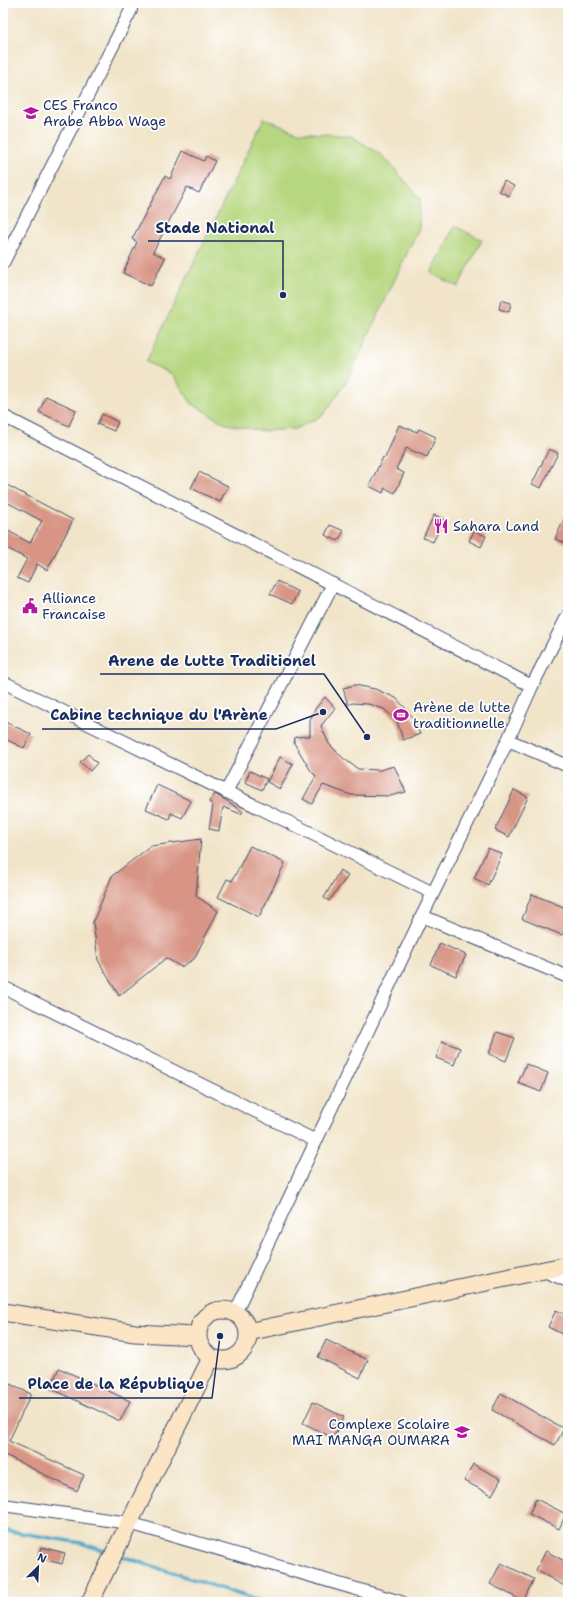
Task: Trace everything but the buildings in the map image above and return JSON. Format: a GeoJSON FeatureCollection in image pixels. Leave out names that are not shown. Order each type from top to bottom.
{"type":"FeatureCollection","features":[{"type":"Feature","properties":{"kind":"main road"},"geometry":{"type":"LineString","coordinates":[[248,1332],[568,1265]]}},
{"type":"Feature","properties":{"kind":"main road"},"geometry":{"type":"LineString","coordinates":[[224,1310],[235,1312],[246,1324],[248,1332],[247,1343],[242,1353],[233,1359],[222,1361],[211,1358],[204,1353],[199,1345],[197,1336],[199,1325],[205,1317],[214,1311],[224,1310]]}},
{"type":"Feature","properties":{"kind":"main road"},"geometry":{"type":"LineString","coordinates":[[3,1312],[135,1333],[197,1336]]}},
{"type":"Feature","properties":{"kind":"main road"},"geometry":{"type":"LineString","coordinates":[[90,1602],[211,1358]]}},
{"type":"Feature","properties":{"kind":"street"},"geometry":{"type":"LineString","coordinates":[[3,263],[131,10]]}},
{"type":"Feature","properties":{"kind":"street"},"geometry":{"type":"LineString","coordinates":[[3,416],[532,686]]}},
{"type":"Feature","properties":{"kind":"street"},"geometry":{"type":"LineString","coordinates":[[226,792],[333,584]]}},
{"type":"Feature","properties":{"kind":"street"},"geometry":{"type":"LineString","coordinates":[[235,1312],[432,893],[568,615]]}},
{"type":"Feature","properties":{"kind":"street"},"geometry":{"type":"LineString","coordinates":[[3,682],[432,893]]}},
{"type":"Feature","properties":{"kind":"street"},"geometry":{"type":"LineString","coordinates":[[508,740],[568,766]]}},
{"type":"Feature","properties":{"kind":"street"},"geometry":{"type":"LineString","coordinates":[[422,916],[568,977]]}},
{"type":"Feature","properties":{"kind":"street"},"geometry":{"type":"LineString","coordinates":[[3,986],[316,1142]]}},
{"type":"Feature","properties":{"kind":"street"},"geometry":{"type":"LineString","coordinates":[[544,1271],[568,1281]]}},
{"type":"Feature","properties":{"kind":"street"},"geometry":{"type":"LineString","coordinates":[[3,1505],[129,1522],[401,1602]]}},
{"type":"Feature","properties":{"kind":"green space"},"geometry":{"type":"Polygon","coordinates":[[[264,118],[298,132],[351,136],[383,156],[420,198],[419,228],[347,381],[323,415],[295,429],[263,431],[226,424],[192,404],[172,374],[146,362],[264,118]]]}},
{"type":"Feature","properties":{"kind":"green space"},"geometry":{"type":"Polygon","coordinates":[[[455,226],[482,240],[458,287],[431,273],[455,226]]]}},
{"type":"Feature","properties":{"kind":"waterway"},"geometry":{"type":"LineString","coordinates":[[3,1530],[81,1543],[110,1553]]}},
{"type":"Feature","properties":{"kind":"waterway"},"geometry":{"type":"LineString","coordinates":[[118,1555],[263,1602]]}},
{"type":"Feature","properties":{"kind":"place","name":"CES Franco Arabe Abba Wage"},"geometry":{"type":"Point","coordinates":[31,113]}},
{"type":"Feature","properties":{"kind":"place","name":"Stade National"},"geometry":{"type":"Point","coordinates":[283,295]}},
{"type":"Feature","properties":{"kind":"place","name":"Sahara Land"},"geometry":{"type":"Point","coordinates":[441,526]}},
{"type":"Feature","properties":{"kind":"place","name":"Alliance Francaise"},"geometry":{"type":"Point","coordinates":[30,606]}},
{"type":"Feature","properties":{"kind":"place","name":"Cabine technique du l'Arène"},"geometry":{"type":"Point","coordinates":[323,712]}},
{"type":"Feature","properties":{"kind":"place","name":"Arène de lutte traditionnelle"},"geometry":{"type":"Point","coordinates":[401,715]}},
{"type":"Feature","properties":{"kind":"place","name":"Arene de Lutte Traditionel"},"geometry":{"type":"Point","coordinates":[367,737]}},
{"type":"Feature","properties":{"kind":"place","name":"Place de la République"},"geometry":{"type":"Point","coordinates":[220,1336]}},
{"type":"Feature","properties":{"kind":"place","name":"Complexe Scolaire MAI MANGA OUMARA"},"geometry":{"type":"Point","coordinates":[462,1432]}}]}
